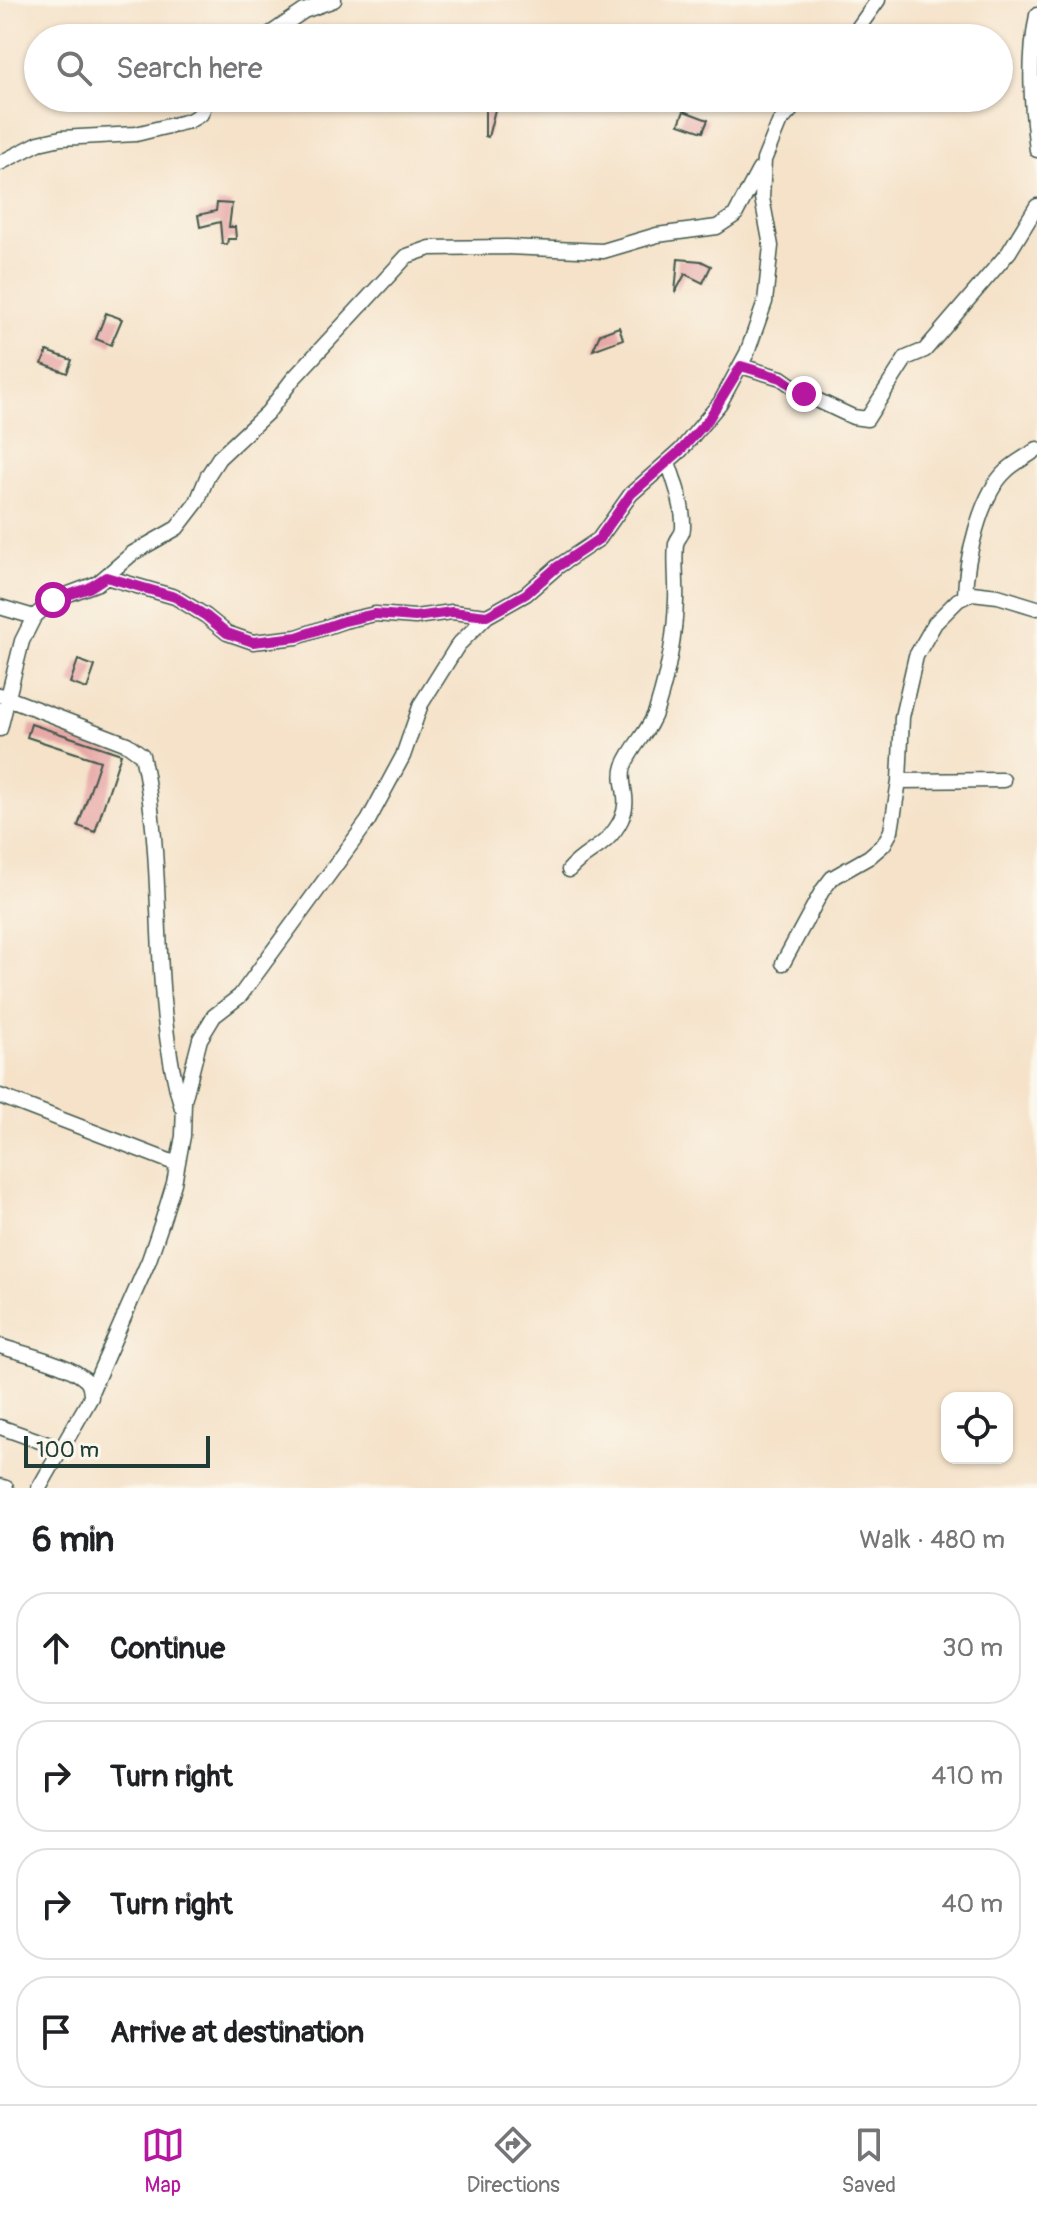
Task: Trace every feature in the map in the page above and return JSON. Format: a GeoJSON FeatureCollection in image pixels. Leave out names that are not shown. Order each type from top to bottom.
{"type":"FeatureCollection","features":[{"type":"Feature","properties":{"kind":"street"},"geometry":{"type":"LineString","coordinates":[[285,24],[304,11],[334,0]]}},
{"type":"Feature","properties":{"kind":"street"},"geometry":{"type":"LineString","coordinates":[[861,24],[878,0]]}},
{"type":"Feature","properties":{"kind":"street"},"geometry":{"type":"LineString","coordinates":[[1037,15],[1030,57],[1030,96],[1037,150]]}},
{"type":"Feature","properties":{"kind":"street"},"geometry":{"type":"LineString","coordinates":[[0,163],[29,146],[50,140],[136,134],[189,121],[202,112]]}},
{"type":"Feature","properties":{"kind":"street"},"geometry":{"type":"LineString","coordinates":[[0,729],[5,697],[22,641],[34,617],[53,600],[89,588],[133,553],[168,535],[185,520],[219,458],[268,412],[293,379],[412,252],[430,248],[507,247],[603,251],[657,235],[717,227],[735,215],[764,160],[779,123],[789,112]]}},
{"type":"Feature","properties":{"kind":"street"},"geometry":{"type":"LineString","coordinates":[[183,1111],[204,1030],[214,1016],[240,996],[368,821],[403,756],[421,704],[458,645],[487,616],[526,594],[557,567],[599,539],[631,494],[668,462],[708,420],[741,366],[761,319],[769,284],[771,246],[762,198],[764,160]]}},
{"type":"Feature","properties":{"kind":"street"},"geometry":{"type":"LineString","coordinates":[[741,366],[781,378],[804,394],[853,417],[867,419],[906,358],[925,350],[1009,252],[1037,206]]}},
{"type":"Feature","properties":{"kind":"street"},"geometry":{"type":"LineString","coordinates":[[965,595],[974,536],[994,489],[1004,473],[1037,449]]}},
{"type":"Feature","properties":{"kind":"street"},"geometry":{"type":"LineString","coordinates":[[569,870],[578,860],[597,850],[622,819],[627,799],[624,767],[638,744],[639,736],[653,719],[669,672],[677,603],[677,544],[683,527],[676,485],[668,462]]}},
{"type":"Feature","properties":{"kind":"street"},"geometry":{"type":"LineString","coordinates":[[106,577],[175,597],[227,633],[253,642],[297,637],[375,614],[415,617],[452,612],[487,616]]}},
{"type":"Feature","properties":{"kind":"street"},"geometry":{"type":"LineString","coordinates":[[783,963],[832,878],[869,857],[884,844],[891,831],[899,781],[902,717],[916,656],[935,623],[965,595],[980,593],[998,596],[1037,608]]}},
{"type":"Feature","properties":{"kind":"street"},"geometry":{"type":"LineString","coordinates":[[0,607],[34,617]]}},
{"type":"Feature","properties":{"kind":"street"},"geometry":{"type":"LineString","coordinates":[[5,697],[127,744],[142,755],[154,836],[167,1044],[183,1111],[183,1136],[177,1164],[149,1260],[91,1392],[39,1488]]}},
{"type":"Feature","properties":{"kind":"street"},"geometry":{"type":"LineString","coordinates":[[899,781],[1003,780]]}},
{"type":"Feature","properties":{"kind":"street"},"geometry":{"type":"LineString","coordinates":[[0,1096],[177,1164]]}},
{"type":"Feature","properties":{"kind":"street"},"geometry":{"type":"LineString","coordinates":[[0,1346],[81,1377],[89,1383],[91,1392]]}},
{"type":"Feature","properties":{"kind":"street"},"geometry":{"type":"LineString","coordinates":[[0,1427],[62,1449]]}},
{"type":"Feature","properties":{"kind":"street"},"geometry":{"type":"LineString","coordinates":[[0,1486],[6,1488]]}},
{"type":"Feature","properties":{"kind":"building"},"geometry":{"type":"Polygon","coordinates":[[[485,112],[494,112],[488,137],[485,136],[485,112]]]}},
{"type":"Feature","properties":{"kind":"building"},"geometry":{"type":"Polygon","coordinates":[[[684,112],[708,120],[703,132],[679,124],[684,112]]]}},
{"type":"Feature","properties":{"kind":"building"},"geometry":{"type":"Polygon","coordinates":[[[217,203],[232,204],[229,227],[235,227],[236,239],[228,239],[227,244],[222,244],[220,222],[200,227],[198,215],[216,211],[217,203]]]}},
{"type":"Feature","properties":{"kind":"building"},"geometry":{"type":"Polygon","coordinates":[[[678,259],[701,261],[711,266],[703,283],[685,274],[675,293],[678,259]]]}},
{"type":"Feature","properties":{"kind":"building"},"geometry":{"type":"Polygon","coordinates":[[[106,313],[122,319],[111,345],[96,339],[106,313]]]}},
{"type":"Feature","properties":{"kind":"building"},"geometry":{"type":"Polygon","coordinates":[[[619,327],[623,339],[593,350],[600,334],[619,327]]]}},
{"type":"Feature","properties":{"kind":"building"},"geometry":{"type":"Polygon","coordinates":[[[47,351],[72,360],[67,373],[42,364],[47,351]]]}},
{"type":"Feature","properties":{"kind":"building"},"geometry":{"type":"Polygon","coordinates":[[[78,660],[95,666],[87,689],[70,683],[78,660]]]}},
{"type":"Feature","properties":{"kind":"building"},"geometry":{"type":"Polygon","coordinates":[[[31,724],[121,754],[95,832],[78,826],[100,761],[27,737],[31,724]]]}},
{"type":"Feature","properties":{"kind":"route"},"geometry":{"type":"LineString","coordinates":[[53,600],[89,588],[106,577],[175,597],[227,633],[253,642],[297,637],[359,616],[375,614],[415,617],[466,612],[487,616],[526,594],[557,567],[599,539],[631,494],[681,450],[708,420],[741,366],[788,381],[804,394]]}}]}
